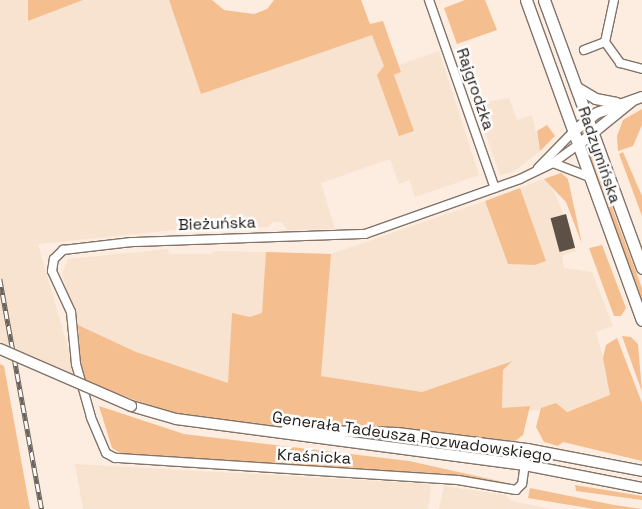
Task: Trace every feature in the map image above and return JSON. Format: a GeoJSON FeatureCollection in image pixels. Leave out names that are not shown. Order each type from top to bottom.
{"type":"FeatureCollection","features":[{"type":"Feature","properties":{"kind":"main road","name":"Radzymińska"},"geometry":{"type":"LineString","coordinates":[[526,0],[642,320]]}},
{"type":"Feature","properties":{"kind":"main road","name":"Radzymińska"},"geometry":{"type":"LineString","coordinates":[[544,0],[642,268]]}},
{"type":"Feature","properties":{"kind":"street","name":"Rajgrodzka"},"geometry":{"type":"LineString","coordinates":[[429,0],[494,188]]}},
{"type":"Feature","properties":{"kind":"street"},"geometry":{"type":"LineString","coordinates":[[614,0],[605,42],[620,63],[642,69]]}},
{"type":"Feature","properties":{"kind":"street"},"geometry":{"type":"LineString","coordinates":[[584,50],[605,42]]}},
{"type":"Feature","properties":{"kind":"street"},"geometry":{"type":"LineString","coordinates":[[576,87],[596,98],[617,103]]}},
{"type":"Feature","properties":{"kind":"street","name":"Bieżuńska"},"geometry":{"type":"LineString","coordinates":[[91,418],[76,364],[71,312],[52,271],[54,259],[63,250],[132,242],[365,234],[494,188],[553,163],[594,134],[638,98]]}},
{"type":"Feature","properties":{"kind":"street"},"geometry":{"type":"LineString","coordinates":[[574,131],[588,120],[617,103],[638,98]]}},
{"type":"Feature","properties":{"kind":"street","name":"Bieżuńska"},"geometry":{"type":"LineString","coordinates":[[538,168],[574,131]]}},
{"type":"Feature","properties":{"kind":"street"},"geometry":{"type":"LineString","coordinates":[[553,163],[589,177]]}},
{"type":"Feature","properties":{"kind":"street","name":"Generała Tadeusza Rozwadowskiego"},"geometry":{"type":"LineString","coordinates":[[0,349],[131,406],[176,418],[238,428],[525,465],[642,488]]}},
{"type":"Feature","properties":{"kind":"street","name":"Kraśnicka"},"geometry":{"type":"LineString","coordinates":[[91,418],[106,453],[124,461],[458,480],[516,490],[522,484],[527,449]]}},
{"type":"Feature","properties":{"kind":"street","name":"Generała Tadeusza Rozwadowskiego"},"geometry":{"type":"LineString","coordinates":[[238,428],[397,433],[527,449],[642,471]]}},
{"type":"Feature","properties":{"kind":"shaded area"},"geometry":{"type":"Polygon","coordinates":[[[0,0],[28,0],[28,21],[83,0],[169,0],[201,94],[372,34],[414,131],[394,75],[401,72],[399,65],[439,51],[479,175],[415,197],[409,180],[399,184],[390,159],[321,183],[335,229],[287,230],[282,222],[272,222],[269,227],[174,230],[38,244],[77,379],[0,343],[0,0]]]}},
{"type":"Feature","properties":{"kind":"shaded area"},"geometry":{"type":"Polygon","coordinates":[[[28,0],[83,0],[28,21],[28,0]]]}},
{"type":"Feature","properties":{"kind":"shaded area"},"geometry":{"type":"Polygon","coordinates":[[[169,0],[212,0],[224,10],[254,14],[267,9],[274,0],[361,0],[370,24],[383,21],[401,72],[394,75],[414,131],[399,136],[377,75],[384,66],[372,35],[201,94],[169,0]]]}},
{"type":"Feature","properties":{"kind":"shaded area"},"geometry":{"type":"Polygon","coordinates":[[[465,0],[485,0],[497,30],[457,44],[444,8],[465,0]]]}},
{"type":"Feature","properties":{"kind":"shaded area"},"geometry":{"type":"Polygon","coordinates":[[[509,98],[517,120],[532,115],[540,151],[513,172],[500,175],[475,104],[509,98]]]}},
{"type":"Feature","properties":{"kind":"shaded area"},"geometry":{"type":"Polygon","coordinates":[[[642,109],[642,125],[633,146],[618,151],[617,136],[623,120],[642,109]]]}},
{"type":"Feature","properties":{"kind":"shaded area"},"geometry":{"type":"Polygon","coordinates":[[[547,125],[555,136],[540,151],[537,131],[547,125]]]}},
{"type":"Feature","properties":{"kind":"shaded area"},"geometry":{"type":"Polygon","coordinates":[[[623,152],[642,196],[642,216],[619,154],[623,152]]]}},
{"type":"Feature","properties":{"kind":"shaded area"},"geometry":{"type":"Polygon","coordinates":[[[593,156],[642,288],[642,301],[589,157],[593,156]]]}},
{"type":"Feature","properties":{"kind":"shaded area"},"geometry":{"type":"Polygon","coordinates":[[[561,173],[568,179],[582,244],[566,202],[544,179],[561,173]]]}},
{"type":"Feature","properties":{"kind":"shaded area"},"geometry":{"type":"Polygon","coordinates":[[[544,179],[550,182],[574,240],[576,251],[562,256],[564,268],[592,272],[613,326],[596,332],[614,397],[564,412],[502,408],[503,370],[510,361],[422,392],[321,376],[228,383],[136,352],[78,325],[62,274],[68,259],[168,249],[169,254],[212,254],[213,251],[331,254],[485,201],[508,264],[535,265],[546,261],[520,188],[544,179]]]}},
{"type":"Feature","properties":{"kind":"shaded area"},"geometry":{"type":"Polygon","coordinates":[[[520,188],[546,261],[535,265],[508,264],[485,201],[520,188]]]}},
{"type":"Feature","properties":{"kind":"shaded area"},"geometry":{"type":"Polygon","coordinates":[[[602,245],[626,308],[621,316],[614,316],[589,248],[602,245]]]}},
{"type":"Feature","properties":{"kind":"shaded area"},"geometry":{"type":"Polygon","coordinates":[[[266,252],[331,254],[321,376],[422,392],[512,361],[503,370],[502,408],[530,406],[523,435],[514,442],[376,427],[263,426],[212,422],[164,411],[82,380],[78,325],[136,352],[228,383],[232,313],[250,317],[262,313],[266,252]]]}},
{"type":"Feature","properties":{"kind":"shaded area"},"geometry":{"type":"Polygon","coordinates":[[[622,336],[631,337],[638,344],[642,392],[622,336]]]}},
{"type":"Feature","properties":{"kind":"shaded area"},"geometry":{"type":"Polygon","coordinates":[[[617,338],[642,403],[642,461],[563,442],[558,446],[544,442],[536,427],[541,408],[556,403],[567,412],[610,395],[603,358],[606,345],[617,338]]]}},
{"type":"Feature","properties":{"kind":"shaded area"},"geometry":{"type":"Polygon","coordinates":[[[0,364],[4,366],[30,509],[0,509],[0,364]]]}},
{"type":"Feature","properties":{"kind":"shaded area"},"geometry":{"type":"Polygon","coordinates":[[[99,406],[184,434],[409,461],[512,484],[448,474],[126,457],[112,448],[99,406]]]}},
{"type":"Feature","properties":{"kind":"shaded area"},"geometry":{"type":"Polygon","coordinates":[[[330,435],[370,437],[510,454],[403,446],[330,435]]]}},
{"type":"Feature","properties":{"kind":"shaded area"},"geometry":{"type":"Polygon","coordinates":[[[75,464],[429,484],[431,489],[428,509],[83,509],[75,464]]]}},
{"type":"Feature","properties":{"kind":"shaded area"},"geometry":{"type":"Polygon","coordinates":[[[575,485],[642,496],[642,500],[576,491],[575,485]]]}},
{"type":"Feature","properties":{"kind":"shaded area"},"geometry":{"type":"Polygon","coordinates":[[[444,486],[505,495],[512,501],[552,509],[439,509],[444,486]]]}},
{"type":"Feature","properties":{"kind":"shaded area"},"geometry":{"type":"Polygon","coordinates":[[[530,488],[642,509],[594,509],[528,498],[530,488]]]}},
{"type":"Feature","properties":{"kind":"building"},"geometry":{"type":"Polygon","coordinates":[[[566,214],[575,248],[560,252],[551,218],[566,214]]]}},
{"type":"Feature","properties":{"kind":"railway"},"geometry":{"type":"LineString","coordinates":[[0,279],[42,509]]}}]}
